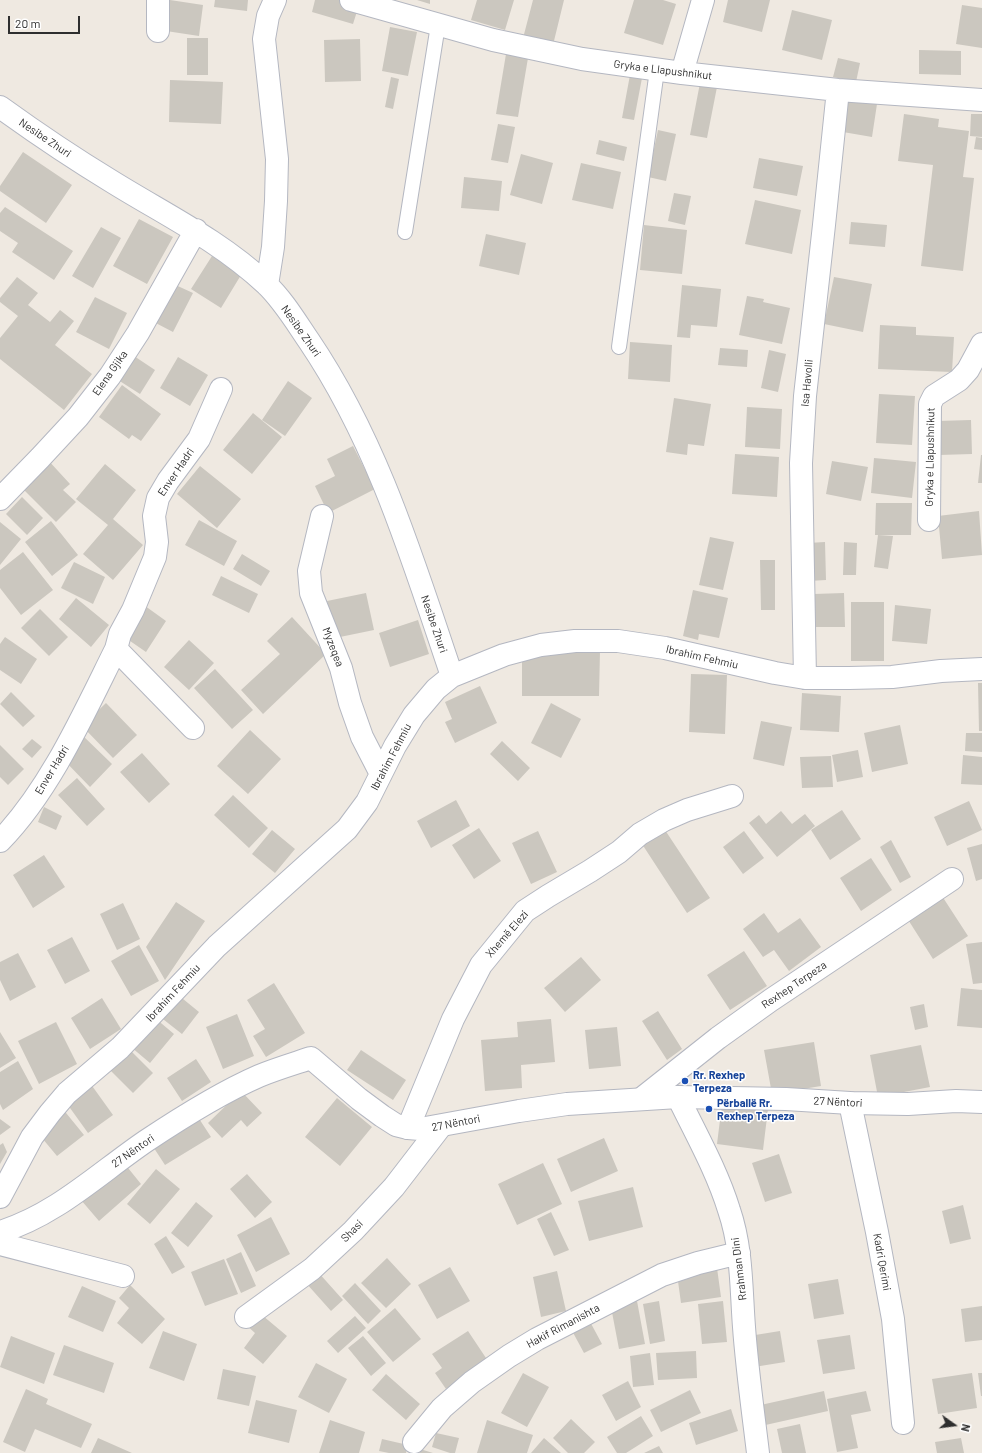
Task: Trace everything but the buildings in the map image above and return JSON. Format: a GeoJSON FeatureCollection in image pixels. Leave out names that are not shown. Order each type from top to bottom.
{"type":"FeatureCollection","features":[{"type":"Feature","properties":{"kind":"street"},"geometry":{"type":"LineString","coordinates":[[158,0],[158,31]]}},
{"type":"Feature","properties":{"kind":"street"},"geometry":{"type":"LineString","coordinates":[[267,285],[276,208],[277,159],[264,39],[268,16],[275,0]]}},
{"type":"Feature","properties":{"kind":"street","name":"Gryka e Llapushnikut"},"geometry":{"type":"LineString","coordinates":[[351,0],[493,40],[582,59],[657,70],[838,90],[982,100]]}},
{"type":"Feature","properties":{"kind":"street"},"geometry":{"type":"LineString","coordinates":[[682,73],[702,0]]}},
{"type":"Feature","properties":{"kind":"street","name":"Isa Havolli"},"geometry":{"type":"LineString","coordinates":[[805,678],[801,478],[805,396],[838,90]]}},
{"type":"Feature","properties":{"kind":"street","name":"Nesibe Zhuri"},"geometry":{"type":"LineString","coordinates":[[0,107],[40,135],[112,181],[196,230],[267,285],[292,316],[319,355],[344,398],[367,444],[391,500],[452,676]]}},
{"type":"Feature","properties":{"kind":"street","name":"Elena Gjika"},"geometry":{"type":"LineString","coordinates":[[0,499],[78,417],[110,376],[138,333],[196,230]]}},
{"type":"Feature","properties":{"kind":"street","name":"Gryka e Llapushnikut"},"geometry":{"type":"LineString","coordinates":[[929,520],[930,404],[934,396],[958,380],[968,370],[982,344]]}},
{"type":"Feature","properties":{"kind":"street","name":"Enver Hadri"},"geometry":{"type":"LineString","coordinates":[[0,841],[12,829],[40,791],[68,743],[116,649],[120,634],[155,557],[157,542],[154,516],[158,498],[168,481],[199,439],[221,389]]}},
{"type":"Feature","properties":{"kind":"street","name":"Myzeqea"},"geometry":{"type":"LineString","coordinates":[[322,516],[309,571],[311,593],[341,668],[350,703],[362,737],[381,774]]}},
{"type":"Feature","properties":{"kind":"street","name":"Ibrahim Fehmiu"},"geometry":{"type":"LineString","coordinates":[[0,1197],[32,1137],[67,1093],[120,1048],[217,946],[347,829],[367,802],[395,746],[414,715],[436,689],[452,676],[504,655],[541,645],[575,641],[618,641],[665,648],[759,670],[805,678],[892,677],[941,671],[982,669]]}},
{"type":"Feature","properties":{"kind":"street"},"geometry":{"type":"LineString","coordinates":[[116,649],[193,728]]}},
{"type":"Feature","properties":{"kind":"street","name":"Xhemë Elezi"},"geometry":{"type":"LineString","coordinates":[[408,1128],[453,1018],[481,965],[525,911],[590,871],[619,852],[640,834],[664,820],[687,810],[732,796]]}},
{"type":"Feature","properties":{"kind":"street","name":"Rexhep Terpeza"},"geometry":{"type":"LineString","coordinates":[[641,1099],[718,1038],[771,1000],[952,879]]}},
{"type":"Feature","properties":{"kind":"street","name":"27 Nëntori"},"geometry":{"type":"LineString","coordinates":[[0,1232],[29,1220],[61,1203],[145,1142],[218,1097],[258,1076],[311,1058],[359,1099],[382,1116],[396,1125],[420,1129],[567,1104],[678,1097],[786,1099],[850,1103],[908,1104],[956,1101],[982,1102]]}},
{"type":"Feature","properties":{"kind":"street","name":"Rrahman Dini"},"geometry":{"type":"LineString","coordinates":[[678,1097],[719,1182],[730,1211],[739,1253],[744,1326],[758,1453]]}},
{"type":"Feature","properties":{"kind":"street","name":"Kadri Qerimi"},"geometry":{"type":"LineString","coordinates":[[850,1103],[877,1232],[893,1319],[903,1423]]}},
{"type":"Feature","properties":{"kind":"street","name":"Shasi"},"geometry":{"type":"LineString","coordinates":[[246,1317],[312,1269],[353,1231],[394,1187],[441,1126]]}},
{"type":"Feature","properties":{"kind":"street"},"geometry":{"type":"LineString","coordinates":[[0,1244],[123,1276]]}},
{"type":"Feature","properties":{"kind":"street","name":"Hakif Rimanishta"},"geometry":{"type":"LineString","coordinates":[[414,1442],[442,1408],[472,1382],[509,1356],[537,1339],[662,1275],[698,1263],[739,1253]]}},
{"type":"Feature","properties":{"kind":"lane"},"geometry":{"type":"LineString","coordinates":[[405,232],[438,25]]}},
{"type":"Feature","properties":{"kind":"lane"},"geometry":{"type":"LineString","coordinates":[[618,347],[657,70]]}},
{"type":"Feature","properties":{"kind":"place","name":"Rr. Rexhep Terpeza"},"geometry":{"type":"Point","coordinates":[685,1081]}},
{"type":"Feature","properties":{"kind":"place","name":"Përballë Rr. Rexhep Terpeza"},"geometry":{"type":"Point","coordinates":[709,1109]}}]}
